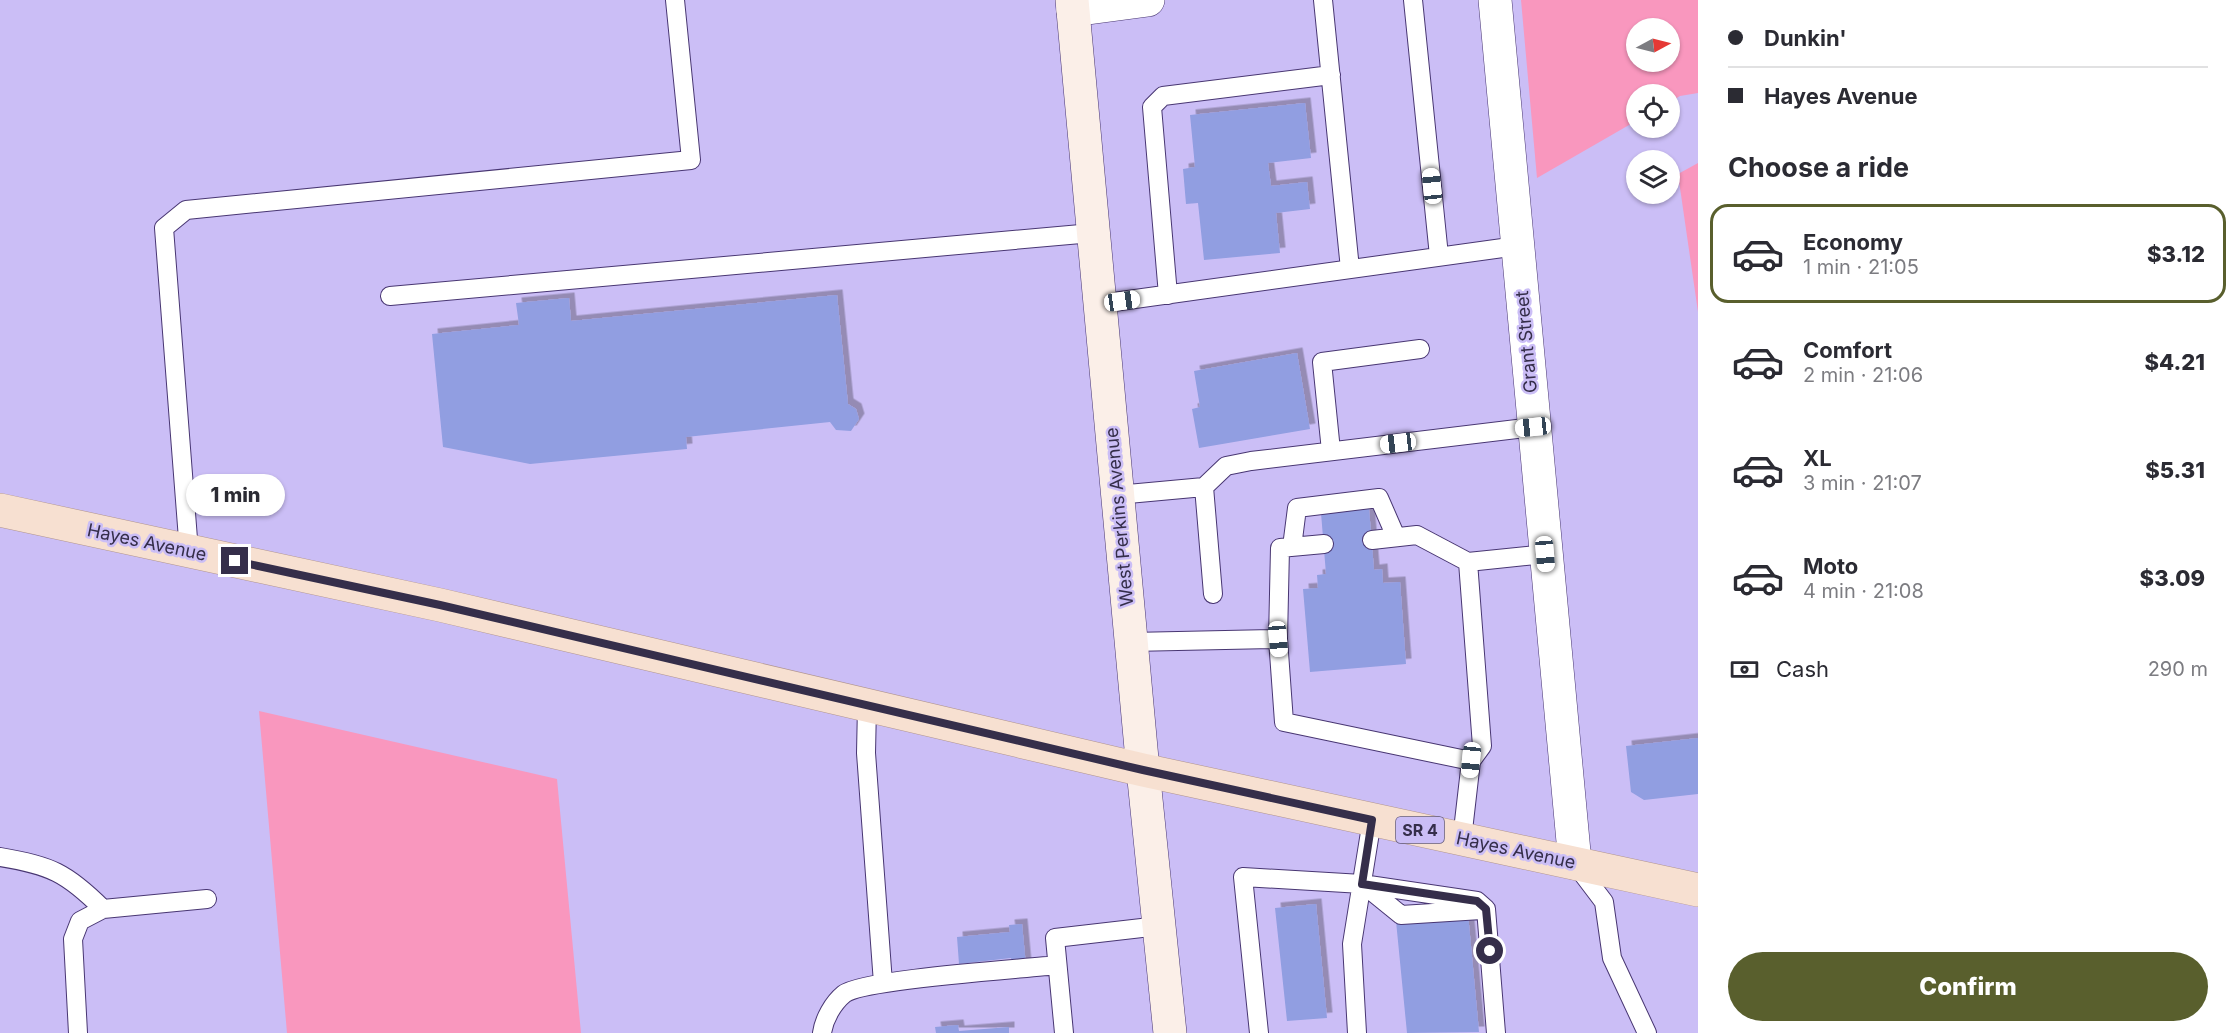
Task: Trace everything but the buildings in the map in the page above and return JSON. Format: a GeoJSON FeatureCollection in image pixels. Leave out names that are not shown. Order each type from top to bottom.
{"type":"FeatureCollection","features":[{"type":"Feature","properties":{"kind":"main road","name":"West Perkins Avenue"},"geometry":{"type":"LineString","coordinates":[[1072,5],[1143,770],[1170,1033]]}},
{"type":"Feature","properties":{"kind":"main road","name":"Hayes Avenue"},"geometry":{"type":"LineString","coordinates":[[0,510],[440,605],[1143,770],[1698,890]]}},
{"type":"Feature","properties":{"kind":"street"},"geometry":{"type":"LineString","coordinates":[[1072,5],[1148,0]]}},
{"type":"Feature","properties":{"kind":"street","name":"Grant Street"},"geometry":{"type":"LineString","coordinates":[[1495,0],[1575,863]]}},
{"type":"Feature","properties":{"kind":"lane"},"geometry":{"type":"LineString","coordinates":[[189,552],[164,228],[186,210],[691,160],[675,0]]}},
{"type":"Feature","properties":{"kind":"lane"},"geometry":{"type":"LineString","coordinates":[[1323,0],[1350,269]]}},
{"type":"Feature","properties":{"kind":"lane"},"geometry":{"type":"LineString","coordinates":[[1413,0],[1439,256]]}},
{"type":"Feature","properties":{"kind":"lane"},"geometry":{"type":"LineString","coordinates":[[1168,295],[1152,107],[1163,96],[1331,75]]}},
{"type":"Feature","properties":{"kind":"lane"},"geometry":{"type":"LineString","coordinates":[[390,296],[1092,233]]}},
{"type":"Feature","properties":{"kind":"lane"},"geometry":{"type":"LineString","coordinates":[[1099,304],[1517,246]]}},
{"type":"Feature","properties":{"kind":"lane"},"geometry":{"type":"LineString","coordinates":[[1331,451],[1322,362],[1420,349]]}},
{"type":"Feature","properties":{"kind":"lane"},"geometry":{"type":"LineString","coordinates":[[1117,495],[1204,487],[1226,466],[1533,427]]}},
{"type":"Feature","properties":{"kind":"lane"},"geometry":{"type":"LineString","coordinates":[[1204,487],[1213,594]]}},
{"type":"Feature","properties":{"kind":"lane"},"geometry":{"type":"LineString","coordinates":[[1292,547],[1297,508],[1379,498],[1396,537]]}},
{"type":"Feature","properties":{"kind":"lane"},"geometry":{"type":"LineString","coordinates":[[1372,540],[1417,535],[1468,562],[1545,554]]}},
{"type":"Feature","properties":{"kind":"lane"},"geometry":{"type":"LineString","coordinates":[[1324,544],[1280,548],[1278,639],[1284,722],[1471,760]]}},
{"type":"Feature","properties":{"kind":"lane"},"geometry":{"type":"LineString","coordinates":[[1462,839],[1471,760],[1482,746],[1468,562]]}},
{"type":"Feature","properties":{"kind":"lane"},"geometry":{"type":"LineString","coordinates":[[1131,642],[1278,639]]}},
{"type":"Feature","properties":{"kind":"lane"},"geometry":{"type":"LineString","coordinates":[[867,706],[866,753],[883,983]]}},
{"type":"Feature","properties":{"kind":"lane"},"geometry":{"type":"LineString","coordinates":[[1357,1033],[1352,944],[1372,820]]}},
{"type":"Feature","properties":{"kind":"lane"},"geometry":{"type":"LineString","coordinates":[[0,857],[36,863],[76,882],[103,909]]}},
{"type":"Feature","properties":{"kind":"lane"},"geometry":{"type":"LineString","coordinates":[[1575,863],[1604,902],[1612,958],[1647,1033]]}},
{"type":"Feature","properties":{"kind":"lane"},"geometry":{"type":"LineString","coordinates":[[1259,1033],[1244,877],[1362,884],[1477,901],[1486,909],[1496,1033]]}},
{"type":"Feature","properties":{"kind":"lane"},"geometry":{"type":"LineString","coordinates":[[1362,884],[1401,915],[1486,909]]}},
{"type":"Feature","properties":{"kind":"lane"},"geometry":{"type":"LineString","coordinates":[[78,1033],[73,939],[80,921],[103,909],[207,899]]}},
{"type":"Feature","properties":{"kind":"lane"},"geometry":{"type":"LineString","coordinates":[[1064,1033],[1055,938],[1159,926]]}},
{"type":"Feature","properties":{"kind":"lane"},"geometry":{"type":"LineString","coordinates":[[822,1033],[824,1021],[845,993],[883,983],[1057,965]]}},
{"type":"Feature","properties":{"kind":"shaded area"},"geometry":{"type":"Polygon","coordinates":[[[1521,0],[1698,0],[1698,93],[1680,96],[1680,84],[1626,84],[1626,127],[1537,178],[1521,0]]]}},
{"type":"Feature","properties":{"kind":"shaded area"},"geometry":{"type":"Polygon","coordinates":[[[1698,163],[1698,312],[1680,188],[1680,173],[1698,163]]]}},
{"type":"Feature","properties":{"kind":"shaded area"},"geometry":{"type":"Polygon","coordinates":[[[259,711],[557,779],[581,1033],[287,1033],[259,711]]]}},
{"type":"Feature","properties":{"kind":"route"},"geometry":{"type":"LineString","coordinates":[[235,561],[440,605],[1143,770],[1372,820],[1362,884],[1477,901],[1486,909],[1490,951]]}}]}
